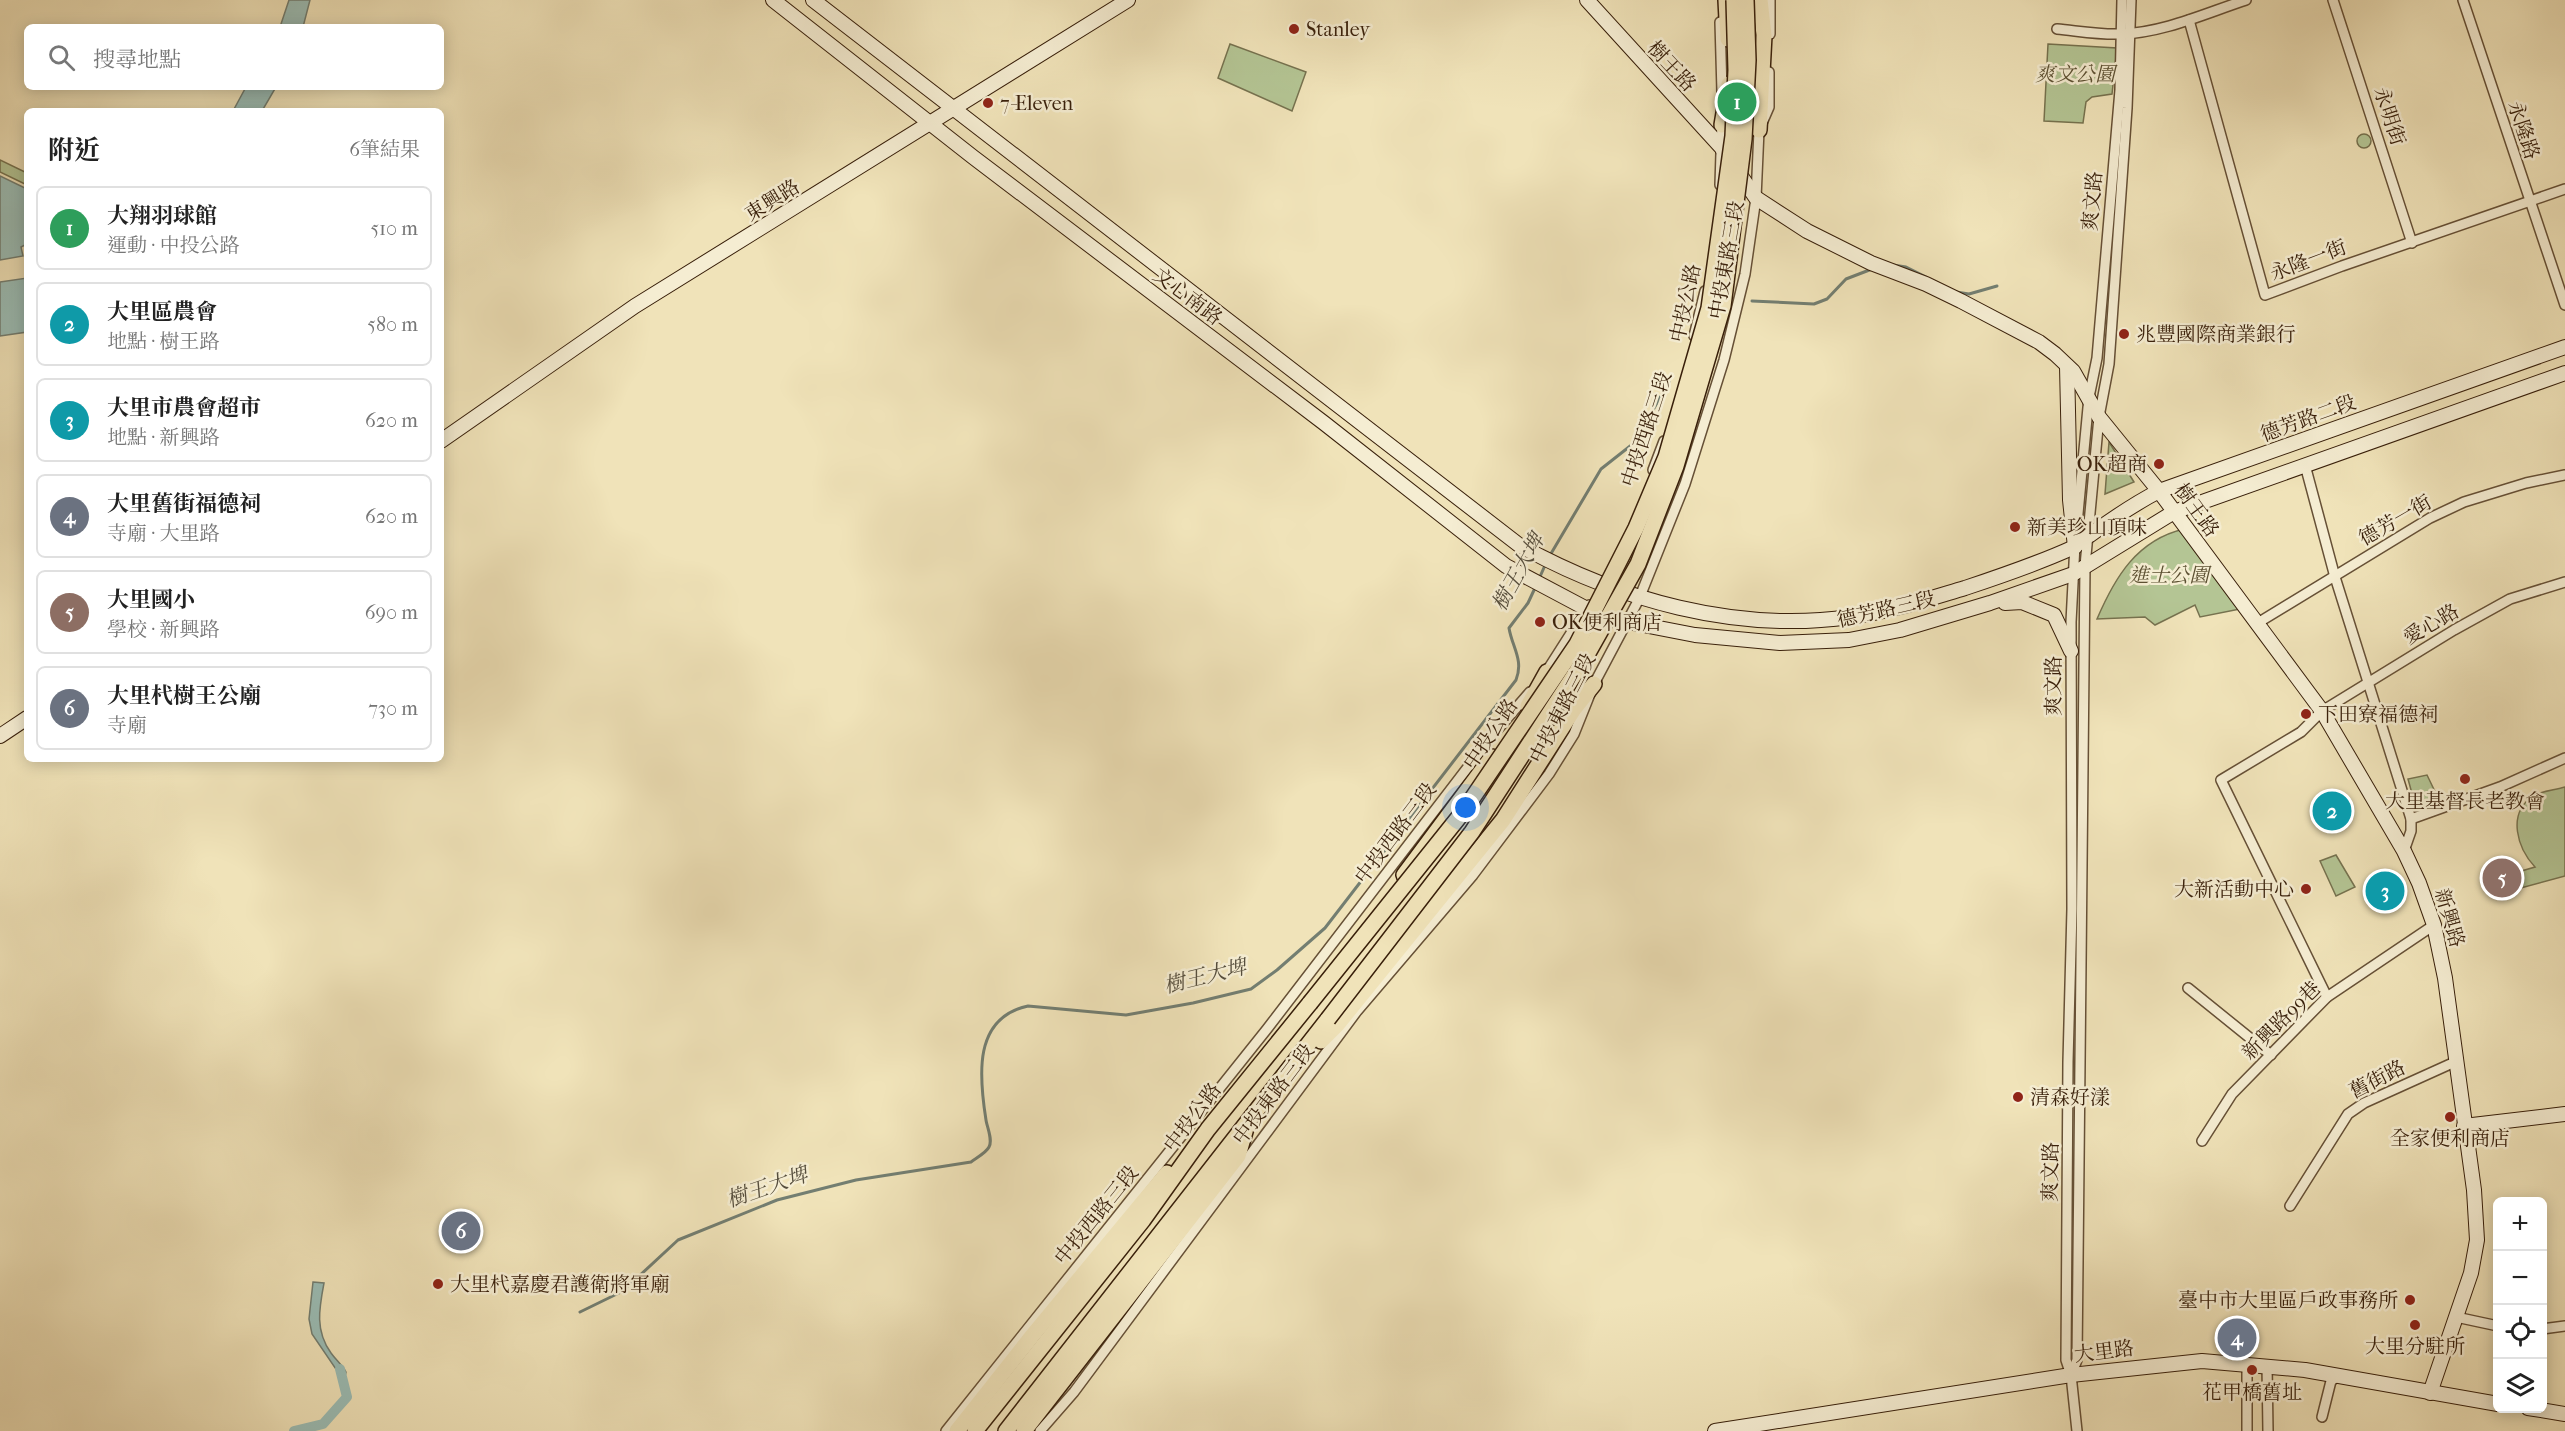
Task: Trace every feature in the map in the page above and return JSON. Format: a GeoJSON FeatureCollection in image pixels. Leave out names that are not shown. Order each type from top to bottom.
{"type":"FeatureCollection","features":[{"type":"Feature","properties":{"kind":"main road"},"geometry":{"type":"LineString","coordinates":[[1722,125],[1730,70],[1726,0]]}},
{"type":"Feature","properties":{"kind":"main road","name":"中投公路"},"geometry":{"type":"LineString","coordinates":[[975,1431],[1143,1220],[1208,1129],[1463,812],[1577,644],[1640,518],[1666,457],[1709,308],[1733,136],[1736,70],[1734,0]]}},
{"type":"Feature","properties":{"kind":"main road","name":"中投公路"},"geometry":{"type":"LineString","coordinates":[[1006,1431],[1249,1118],[1288,1072],[1472,832],[1584,660],[1638,564],[1676,466],[1723,306],[1744,139],[1748,60],[1746,0]]}},
{"type":"Feature","properties":{"kind":"main road"},"geometry":{"type":"LineString","coordinates":[[1759,130],[1764,35],[1760,0]]}},
{"type":"Feature","properties":{"kind":"main road"},"geometry":{"type":"LineString","coordinates":[[1268,1053],[1299,1006],[1407,871],[1518,723],[1547,672]]}},
{"type":"Feature","properties":{"kind":"main road"},"geometry":{"type":"LineString","coordinates":[[1288,1072],[1336,1025],[1503,820],[1574,709],[1594,684]]}},
{"type":"Feature","properties":{"kind":"main road"},"geometry":{"type":"LineString","coordinates":[[1024,1431],[1238,1156],[1249,1118]]}},
{"type":"Feature","properties":{"kind":"main road"},"geometry":{"type":"LineString","coordinates":[[957,1431],[1151,1191],[1208,1129]]}},
{"type":"Feature","properties":{"kind":"street","name":"文心南路"},"geometry":{"type":"LineString","coordinates":[[773,0],[931,124],[1324,423],[1506,566],[1587,609]]}},
{"type":"Feature","properties":{"kind":"street","name":"文心南路"},"geometry":{"type":"LineString","coordinates":[[813,0],[1519,545],[1599,584]]}},
{"type":"Feature","properties":{"kind":"street","name":"東興路"},"geometry":{"type":"LineString","coordinates":[[444,439],[635,306],[1128,0]]}},
{"type":"Feature","properties":{"kind":"street","name":"樹王路"},"geometry":{"type":"LineString","coordinates":[[1587,0],[1721,147],[1756,198],[1807,231],[1887,270],[1926,284],[2010,326],[2039,342],[2067,366],[2089,397],[2099,417],[2159,491],[2322,711],[2404,851]]}},
{"type":"Feature","properties":{"kind":"street","name":"中投西路三段"},"geometry":{"type":"LineString","coordinates":[[946,1431],[1267,1029],[1491,737],[1547,672],[1587,609],[1638,509],[1664,440],[1703,298],[1718,211],[1722,125],[1719,0]]}},
{"type":"Feature","properties":{"kind":"street","name":"中投東路三段"},"geometry":{"type":"LineString","coordinates":[[1040,1431],[1074,1392],[1357,1011],[1473,876],[1549,774],[1574,734],[1594,684],[1639,599],[1685,484],[1724,360],[1737,306],[1756,198],[1759,130],[1769,107],[1770,0]]}},
{"type":"Feature","properties":{"kind":"street","name":"爽文路"},"geometry":{"type":"LineString","coordinates":[[2071,1375],[2077,1360],[2085,566],[2099,417],[2109,364],[2127,34],[2122,0]]}},
{"type":"Feature","properties":{"kind":"street","name":"爽文路"},"geometry":{"type":"LineString","coordinates":[[2077,1431],[2071,1375],[2066,1360],[2068,1062],[2072,909],[2073,574],[2089,397],[2097,358],[2131,0]]}},
{"type":"Feature","properties":{"kind":"street"},"geometry":{"type":"LineString","coordinates":[[2057,29],[2127,34],[2189,20],[2246,0]]}},
{"type":"Feature","properties":{"kind":"street","name":"永明街"},"geometry":{"type":"LineString","coordinates":[[2333,0],[2412,243]]}},
{"type":"Feature","properties":{"kind":"street","name":"永隆路"},"geometry":{"type":"LineString","coordinates":[[2463,0],[2528,201],[2565,305]]}},
{"type":"Feature","properties":{"kind":"street","name":"永隆一街"},"geometry":{"type":"LineString","coordinates":[[2189,20],[2265,295],[2565,189]]}},
{"type":"Feature","properties":{"kind":"street"},"geometry":{"type":"LineString","coordinates":[[1703,298],[1705,309],[1712,317],[1728,317],[1737,306]]}},
{"type":"Feature","properties":{"kind":"street","name":"德芳路二段"},"geometry":{"type":"LineString","coordinates":[[2075,547],[2136,503],[2159,491],[2565,347]]}},
{"type":"Feature","properties":{"kind":"street"},"geometry":{"type":"LineString","coordinates":[[2067,366],[2069,490],[2075,547]]}},
{"type":"Feature","properties":{"kind":"street"},"geometry":{"type":"LineString","coordinates":[[2174,512],[2565,374]]}},
{"type":"Feature","properties":{"kind":"street"},"geometry":{"type":"LineString","coordinates":[[2305,465],[2335,577],[2411,819],[2411,831],[2404,851]]}},
{"type":"Feature","properties":{"kind":"street","name":"德芳一街"},"geometry":{"type":"LineString","coordinates":[[2256,624],[2430,518],[2464,502],[2526,483],[2564,478]]}},
{"type":"Feature","properties":{"kind":"street","name":"德芳路三段"},"geometry":{"type":"LineString","coordinates":[[1587,609],[1628,622],[1738,641],[1814,643],[1849,640],[1900,630],[1990,603],[2073,574],[2174,512]]}},
{"type":"Feature","properties":{"kind":"street","name":"德芳路三段"},"geometry":{"type":"LineString","coordinates":[[1599,584],[1639,599],[1719,615],[1753,619],[1816,621],[1852,617],[1933,598],[1988,581],[2075,547]]}},
{"type":"Feature","properties":{"kind":"street","name":"愛心路"},"geometry":{"type":"LineString","coordinates":[[2328,997],[2222,780],[2301,732],[2322,711],[2367,682],[2510,599],[2565,582]]}},
{"type":"Feature","properties":{"kind":"street"},"geometry":{"type":"LineString","coordinates":[[1990,603],[2022,602],[2054,615],[2071,651]]}},
{"type":"Feature","properties":{"kind":"street"},"geometry":{"type":"LineString","coordinates":[[0,736],[24,720]]}},
{"type":"Feature","properties":{"kind":"street"},"geometry":{"type":"LineString","coordinates":[[2411,819],[2500,787],[2565,758]]}},
{"type":"Feature","properties":{"kind":"street","name":"新興路"},"geometry":{"type":"LineString","coordinates":[[2404,851],[2424,894],[2434,925],[2445,978],[2475,1199],[2477,1240],[2473,1266],[2430,1393]]}},
{"type":"Feature","properties":{"kind":"street","name":"新興路99巷"},"geometry":{"type":"LineString","coordinates":[[2202,1141],[2232,1094],[2328,997],[2434,925]]}},
{"type":"Feature","properties":{"kind":"street"},"geometry":{"type":"LineString","coordinates":[[2188,988],[2271,1055]]}},
{"type":"Feature","properties":{"kind":"street","name":"舊街路"},"geometry":{"type":"LineString","coordinates":[[2290,1206],[2348,1114],[2364,1103],[2457,1061]]}},
{"type":"Feature","properties":{"kind":"street"},"geometry":{"type":"LineString","coordinates":[[2464,1126],[2565,1114]]}},
{"type":"Feature","properties":{"kind":"street"},"geometry":{"type":"LineString","coordinates":[[2456,1317],[2493,1325]]}},
{"type":"Feature","properties":{"kind":"street"},"geometry":{"type":"LineString","coordinates":[[2547,1328],[2565,1326]]}},
{"type":"Feature","properties":{"kind":"street","name":"大里路"},"geometry":{"type":"LineString","coordinates":[[1715,1431],[2071,1375],[2202,1361],[2266,1365],[2493,1403]]}},
{"type":"Feature","properties":{"kind":"street"},"geometry":{"type":"LineString","coordinates":[[2247,1363],[2247,1431]]}},
{"type":"Feature","properties":{"kind":"street"},"geometry":{"type":"LineString","coordinates":[[2266,1365],[2268,1431]]}},
{"type":"Feature","properties":{"kind":"street"},"geometry":{"type":"LineString","coordinates":[[2322,1417],[2331,1381],[2338,1376]]}},
{"type":"Feature","properties":{"kind":"street"},"geometry":{"type":"LineString","coordinates":[[2547,1411],[2565,1414]]}},
{"type":"Feature","properties":{"kind":"green space"},"geometry":{"type":"Polygon","coordinates":[[[1230,44],[1306,72],[1292,111],[1218,78],[1230,44]]]}},
{"type":"Feature","properties":{"kind":"green space","name":"爽文公園"},"geometry":{"type":"Polygon","coordinates":[[[2048,44],[2117,48],[2112,94],[2092,97],[2086,102],[2083,123],[2044,121],[2048,44]]]}},
{"type":"Feature","properties":{"kind":"green space"},"geometry":{"type":"Polygon","coordinates":[[[2361,134],[2367,134],[2371,141],[2367,148],[2361,148],[2357,144],[2357,138],[2361,134]]]}},
{"type":"Feature","properties":{"kind":"green space"},"geometry":{"type":"Polygon","coordinates":[[[0,160],[24,172],[24,184],[0,172],[0,160]]]}},
{"type":"Feature","properties":{"kind":"green space"},"geometry":{"type":"Polygon","coordinates":[[[2109,442],[2134,482],[2105,494],[2109,442]]]}},
{"type":"Feature","properties":{"kind":"green space","name":"進士公園"},"geometry":{"type":"Polygon","coordinates":[[[2184,529],[2240,609],[2200,617],[2195,605],[2155,625],[2145,617],[2097,619],[2120,575],[2130,562],[2153,542],[2184,529]]]}},
{"type":"Feature","properties":{"kind":"green space"},"geometry":{"type":"Polygon","coordinates":[[[2427,775],[2440,802],[2416,808],[2408,779],[2427,775]]]}},
{"type":"Feature","properties":{"kind":"green space"},"geometry":{"type":"Polygon","coordinates":[[[2565,787],[2565,876],[2502,893],[2497,878],[2535,867],[2524,851],[2518,832],[2517,822],[2525,803],[2536,794],[2565,787]]]}},
{"type":"Feature","properties":{"kind":"green space"},"geometry":{"type":"Polygon","coordinates":[[[2336,855],[2355,887],[2336,896],[2320,861],[2336,855]]]}},
{"type":"Feature","properties":{"kind":"water"},"geometry":{"type":"Polygon","coordinates":[[[289,0],[310,0],[304,24],[281,24],[289,0]]]}},
{"type":"Feature","properties":{"kind":"water"},"geometry":{"type":"Polygon","coordinates":[[[244,90],[274,90],[264,108],[235,108],[244,90]]]}},
{"type":"Feature","properties":{"kind":"water"},"geometry":{"type":"Polygon","coordinates":[[[0,176],[24,188],[24,246],[21,247],[23,256],[0,260],[0,176]]]}},
{"type":"Feature","properties":{"kind":"water"},"geometry":{"type":"Polygon","coordinates":[[[24,278],[24,332],[0,336],[0,282],[24,278]]]}},
{"type":"Feature","properties":{"kind":"water"},"geometry":{"type":"Polygon","coordinates":[[[313,1282],[324,1283],[320,1328],[326,1345],[346,1372],[344,1381],[312,1334],[309,1319],[313,1282]]]}},
{"type":"Feature","properties":{"kind":"waterway","name":"樹王大埤"},"geometry":{"type":"LineString","coordinates":[[1893,265],[1906,267],[1926,277]]}},
{"type":"Feature","properties":{"kind":"waterway","name":"樹王大埤"},"geometry":{"type":"LineString","coordinates":[[1752,301],[1814,304],[1827,299],[1846,279],[1872,269]]}},
{"type":"Feature","properties":{"kind":"waterway","name":"樹王大埤"},"geometry":{"type":"LineString","coordinates":[[1956,292],[1969,294],[1997,286]]}},
{"type":"Feature","properties":{"kind":"waterway","name":"樹王大埤"},"geometry":{"type":"LineString","coordinates":[[1549,557],[1601,469],[1634,443],[1669,382]]}},
{"type":"Feature","properties":{"kind":"waterway","name":"樹王大埤"},"geometry":{"type":"LineString","coordinates":[[1539,579],[1546,563]]}},
{"type":"Feature","properties":{"kind":"waterway","name":"樹王大埤"},"geometry":{"type":"LineString","coordinates":[[580,1312],[623,1291],[678,1240],[777,1200],[856,1180],[971,1162],[988,1149],[990,1144],[982,1085],[984,1051],[997,1023],[1010,1013],[1028,1006],[1126,1015],[1193,1003],[1251,989],[1277,970],[1325,928],[1516,680],[1519,666],[1509,628],[1528,603],[1535,588]]}},
{"type":"Feature","properties":{"kind":"waterway","name":"樹王大埤"},"geometry":{"type":"LineString","coordinates":[[294,1431],[323,1424],[347,1397],[340,1369]]}},
{"type":"Feature","properties":{"kind":"place","name":"Stanley"},"geometry":{"type":"Point","coordinates":[1294,29]}},
{"type":"Feature","properties":{"kind":"place","name":"大翔羽球館"},"geometry":{"type":"Point","coordinates":[1737,102]}},
{"type":"Feature","properties":{"kind":"place","name":"7-Eleven"},"geometry":{"type":"Point","coordinates":[988,103]}},
{"type":"Feature","properties":{"kind":"place","name":"兆豐國際商業銀行"},"geometry":{"type":"Point","coordinates":[2124,334]}},
{"type":"Feature","properties":{"kind":"place","name":"OK超商"},"geometry":{"type":"Point","coordinates":[2159,464]}},
{"type":"Feature","properties":{"kind":"place","name":"新美珍山頂味"},"geometry":{"type":"Point","coordinates":[2015,527]}},
{"type":"Feature","properties":{"kind":"place","name":"OK便利商店"},"geometry":{"type":"Point","coordinates":[1540,622]}},
{"type":"Feature","properties":{"kind":"place","name":"下田寮福德祠"},"geometry":{"type":"Point","coordinates":[2306,714]}},
{"type":"Feature","properties":{"kind":"place","name":"大里基督長老教會"},"geometry":{"type":"Point","coordinates":[2465,779]}},
{"type":"Feature","properties":{"kind":"place","name":"大里區農會"},"geometry":{"type":"Point","coordinates":[2332,811]}},
{"type":"Feature","properties":{"kind":"place","name":"大里國小"},"geometry":{"type":"Point","coordinates":[2502,878]}},
{"type":"Feature","properties":{"kind":"place","name":"大新活動中心"},"geometry":{"type":"Point","coordinates":[2306,889]}},
{"type":"Feature","properties":{"kind":"place","name":"大里市農會超市"},"geometry":{"type":"Point","coordinates":[2385,891]}},
{"type":"Feature","properties":{"kind":"place","name":"清森好漾"},"geometry":{"type":"Point","coordinates":[2018,1097]}},
{"type":"Feature","properties":{"kind":"place","name":"全家便利商店"},"geometry":{"type":"Point","coordinates":[2450,1117]}},
{"type":"Feature","properties":{"kind":"place","name":"大里杙樹王公廟"},"geometry":{"type":"Point","coordinates":[461,1231]}},
{"type":"Feature","properties":{"kind":"place","name":"大里杙嘉慶君護衛將軍廟"},"geometry":{"type":"Point","coordinates":[438,1284]}},
{"type":"Feature","properties":{"kind":"place","name":"臺中市大里區戶政事務所"},"geometry":{"type":"Point","coordinates":[2410,1300]}},
{"type":"Feature","properties":{"kind":"place","name":"大里分駐所"},"geometry":{"type":"Point","coordinates":[2415,1325]}},
{"type":"Feature","properties":{"kind":"place","name":"大里舊街福德祠"},"geometry":{"type":"Point","coordinates":[2237,1338]}},
{"type":"Feature","properties":{"kind":"place","name":"花甲橋舊址"},"geometry":{"type":"Point","coordinates":[2252,1370]}}]}
